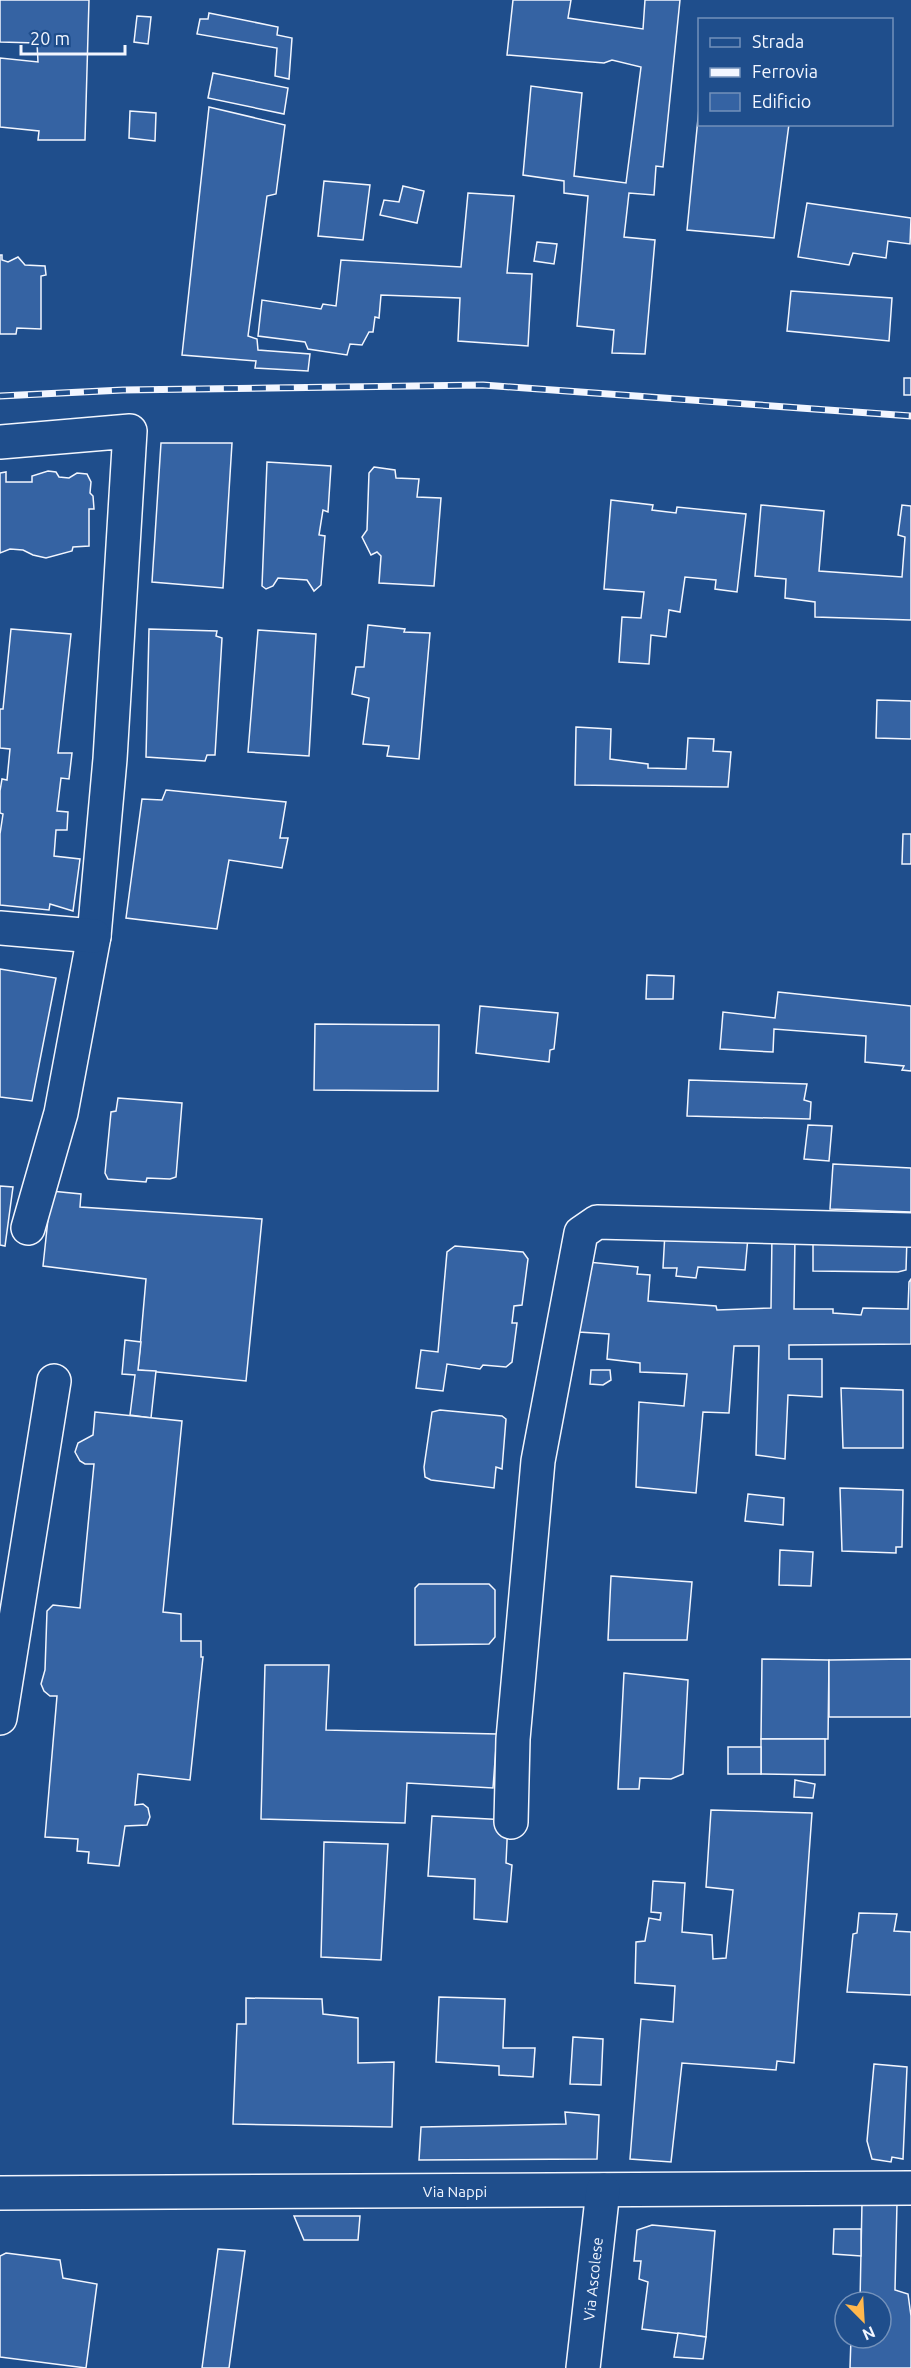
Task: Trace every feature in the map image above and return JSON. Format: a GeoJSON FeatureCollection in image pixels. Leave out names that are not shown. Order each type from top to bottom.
{"type":"FeatureCollection","features":[{"type":"Feature","properties":{"kind":"street"},"geometry":{"type":"LineString","coordinates":[[0,442],[130,431],[110,759],[94,936],[61,1113],[28,1228]]}},
{"type":"Feature","properties":{"kind":"street"},"geometry":{"type":"LineString","coordinates":[[0,928],[94,936]]}},
{"type":"Feature","properties":{"kind":"street"},"geometry":{"type":"LineString","coordinates":[[511,1822],[513,1739],[538,1461],[581,1233],[597,1222],[911,1230]]}},
{"type":"Feature","properties":{"kind":"street"},"geometry":{"type":"LineString","coordinates":[[0,1718],[54,1381]]}},
{"type":"Feature","properties":{"kind":"street","name":"Via Nappi"},"geometry":{"type":"LineString","coordinates":[[0,2193],[911,2188]]}},
{"type":"Feature","properties":{"kind":"street","name":"Via Ascolese"},"geometry":{"type":"LineString","coordinates":[[584,2368],[603,2190]]}},
{"type":"Feature","properties":{"kind":"building"},"geometry":{"type":"Polygon","coordinates":[[[0,0],[89,0],[85,140],[38,140],[39,131],[0,127],[0,58],[38,62],[37,43],[0,42],[0,0]]]}},
{"type":"Feature","properties":{"kind":"building"},"geometry":{"type":"Polygon","coordinates":[[[513,0],[571,0],[568,18],[643,29],[645,0],[680,0],[663,167],[656,166],[654,195],[629,193],[624,237],[655,240],[645,354],[612,353],[614,330],[577,326],[588,196],[564,193],[564,181],[523,175],[531,86],[582,93],[574,176],[626,183],[641,67],[612,60],[604,63],[507,55],[513,0]]]}},
{"type":"Feature","properties":{"kind":"building"},"geometry":{"type":"Polygon","coordinates":[[[209,13],[278,27],[277,35],[292,38],[289,79],[275,76],[277,48],[197,34],[200,19],[208,19],[209,13]]]}},
{"type":"Feature","properties":{"kind":"building"},"geometry":{"type":"Polygon","coordinates":[[[137,16],[151,17],[148,44],[134,42],[137,16]]]}},
{"type":"Feature","properties":{"kind":"building"},"geometry":{"type":"Polygon","coordinates":[[[213,73],[288,88],[284,114],[208,98],[213,73]]]}},
{"type":"Feature","properties":{"kind":"building"},"geometry":{"type":"Polygon","coordinates":[[[209,107],[285,125],[276,194],[267,196],[248,336],[257,339],[258,350],[310,354],[308,371],[255,368],[256,361],[182,355],[209,107]]]}},
{"type":"Feature","properties":{"kind":"building"},"geometry":{"type":"Polygon","coordinates":[[[130,111],[156,113],[155,141],[129,138],[130,111]]]}},
{"type":"Feature","properties":{"kind":"building"},"geometry":{"type":"Polygon","coordinates":[[[698,118],[698,126],[789,126],[774,238],[687,230],[698,118]]]}},
{"type":"Feature","properties":{"kind":"building"},"geometry":{"type":"Polygon","coordinates":[[[324,181],[370,185],[363,240],[318,236],[324,181]]]}},
{"type":"Feature","properties":{"kind":"building"},"geometry":{"type":"Polygon","coordinates":[[[403,186],[424,191],[417,223],[380,215],[384,200],[399,202],[403,186]]]}},
{"type":"Feature","properties":{"kind":"building"},"geometry":{"type":"Polygon","coordinates":[[[468,193],[514,196],[507,273],[532,274],[528,346],[458,341],[460,298],[381,295],[379,318],[375,317],[373,332],[369,332],[362,345],[350,344],[347,355],[308,349],[305,342],[258,336],[262,300],[321,309],[323,304],[336,306],[341,260],[461,267],[468,193]]]}},
{"type":"Feature","properties":{"kind":"building"},"geometry":{"type":"Polygon","coordinates":[[[807,203],[911,218],[910,244],[888,241],[886,258],[853,253],[849,265],[798,257],[807,203]]]}},
{"type":"Feature","properties":{"kind":"building"},"geometry":{"type":"Polygon","coordinates":[[[537,242],[557,244],[554,264],[534,261],[537,242]]]}},
{"type":"Feature","properties":{"kind":"building"},"geometry":{"type":"Polygon","coordinates":[[[0,255],[2,255],[2,260],[8,262],[18,257],[25,265],[45,266],[46,275],[41,276],[41,329],[17,328],[16,334],[0,334],[0,255]]]}},
{"type":"Feature","properties":{"kind":"building"},"geometry":{"type":"Polygon","coordinates":[[[791,291],[892,298],[889,341],[787,331],[791,291]]]}},
{"type":"Feature","properties":{"kind":"building"},"geometry":{"type":"Polygon","coordinates":[[[904,378],[911,378],[911,395],[904,395],[904,378]]]}},
{"type":"Feature","properties":{"kind":"building"},"geometry":{"type":"Polygon","coordinates":[[[161,443],[232,443],[223,588],[152,582],[161,443]]]}},
{"type":"Feature","properties":{"kind":"building"},"geometry":{"type":"Polygon","coordinates":[[[267,462],[331,466],[328,512],[323,510],[319,535],[325,536],[321,585],[314,591],[307,580],[278,578],[273,586],[266,589],[262,586],[267,462]]]}},
{"type":"Feature","properties":{"kind":"building"},"geometry":{"type":"Polygon","coordinates":[[[374,467],[395,470],[396,478],[419,479],[417,497],[441,498],[434,586],[379,583],[381,556],[377,552],[371,555],[362,537],[367,530],[369,473],[374,467]]]}},
{"type":"Feature","properties":{"kind":"building"},"geometry":{"type":"Polygon","coordinates":[[[48,471],[56,472],[59,477],[69,478],[77,473],[87,474],[91,482],[90,493],[93,496],[94,509],[89,509],[89,546],[73,547],[72,551],[46,558],[23,550],[10,549],[0,553],[0,473],[6,472],[6,482],[32,482],[32,476],[48,471]]]}},
{"type":"Feature","properties":{"kind":"building"},"geometry":{"type":"Polygon","coordinates":[[[611,500],[653,505],[652,510],[676,513],[677,507],[746,514],[737,592],[715,589],[716,580],[685,577],[680,612],[669,610],[666,637],[651,635],[649,664],[619,662],[622,617],[641,618],[644,592],[604,589],[611,500]]]}},
{"type":"Feature","properties":{"kind":"building"},"geometry":{"type":"Polygon","coordinates":[[[761,505],[824,511],[819,571],[902,577],[905,537],[898,535],[902,505],[911,506],[911,620],[815,617],[815,602],[785,598],[786,579],[755,576],[761,505]]]}},
{"type":"Feature","properties":{"kind":"building"},"geometry":{"type":"Polygon","coordinates":[[[368,625],[405,629],[404,632],[430,633],[419,759],[387,756],[389,746],[363,744],[369,698],[352,694],[356,667],[364,667],[368,625]]]}},
{"type":"Feature","properties":{"kind":"building"},"geometry":{"type":"Polygon","coordinates":[[[11,629],[71,634],[58,753],[72,753],[69,779],[61,778],[57,811],[68,812],[67,830],[56,830],[54,856],[80,859],[73,911],[50,904],[49,910],[0,905],[0,834],[3,814],[0,813],[0,791],[2,779],[7,780],[10,749],[0,748],[0,709],[3,709],[11,629]]]}},
{"type":"Feature","properties":{"kind":"building"},"geometry":{"type":"Polygon","coordinates":[[[149,629],[217,631],[216,636],[222,638],[215,755],[207,755],[205,761],[146,757],[149,629]]]}},
{"type":"Feature","properties":{"kind":"building"},"geometry":{"type":"Polygon","coordinates":[[[258,630],[316,634],[309,756],[248,752],[258,630]]]}},
{"type":"Feature","properties":{"kind":"building"},"geometry":{"type":"Polygon","coordinates":[[[877,700],[911,701],[911,739],[876,738],[877,700]]]}},
{"type":"Feature","properties":{"kind":"building"},"geometry":{"type":"Polygon","coordinates":[[[576,727],[611,729],[610,759],[648,764],[648,768],[686,769],[688,738],[714,739],[713,751],[731,752],[728,787],[575,785],[576,727]]]}},
{"type":"Feature","properties":{"kind":"building"},"geometry":{"type":"Polygon","coordinates":[[[166,790],[286,802],[280,838],[288,838],[282,868],[229,860],[217,929],[126,918],[142,799],[162,800],[166,790]]]}},
{"type":"Feature","properties":{"kind":"building"},"geometry":{"type":"Polygon","coordinates":[[[903,834],[911,834],[911,864],[902,864],[903,834]]]}},
{"type":"Feature","properties":{"kind":"building"},"geometry":{"type":"Polygon","coordinates":[[[0,969],[56,978],[32,1101],[0,1097],[0,969]]]}},
{"type":"Feature","properties":{"kind":"building"},"geometry":{"type":"Polygon","coordinates":[[[647,975],[674,976],[673,999],[646,999],[647,975]]]}},
{"type":"Feature","properties":{"kind":"building"},"geometry":{"type":"Polygon","coordinates":[[[778,992],[911,1006],[911,1071],[902,1070],[904,1066],[865,1062],[866,1036],[774,1029],[773,1052],[720,1049],[723,1012],[775,1018],[778,992]]]}},
{"type":"Feature","properties":{"kind":"building"},"geometry":{"type":"Polygon","coordinates":[[[480,1006],[558,1013],[554,1049],[550,1050],[549,1062],[476,1053],[480,1006]]]}},
{"type":"Feature","properties":{"kind":"building"},"geometry":{"type":"Polygon","coordinates":[[[315,1024],[439,1025],[438,1091],[314,1090],[315,1024]]]}},
{"type":"Feature","properties":{"kind":"building"},"geometry":{"type":"Polygon","coordinates":[[[689,1080],[807,1084],[804,1100],[811,1102],[810,1119],[687,1116],[689,1080]]]}},
{"type":"Feature","properties":{"kind":"building"},"geometry":{"type":"Polygon","coordinates":[[[118,1098],[182,1103],[176,1177],[147,1178],[146,1182],[108,1179],[105,1173],[111,1112],[116,1111],[118,1098]]]}},
{"type":"Feature","properties":{"kind":"building"},"geometry":{"type":"Polygon","coordinates":[[[808,1125],[832,1126],[829,1161],[804,1159],[808,1125]]]}},
{"type":"Feature","properties":{"kind":"building"},"geometry":{"type":"Polygon","coordinates":[[[833,1164],[911,1168],[911,1212],[830,1209],[833,1164]]]}},
{"type":"Feature","properties":{"kind":"building"},"geometry":{"type":"Polygon","coordinates":[[[0,1186],[13,1187],[5,1246],[0,1245],[0,1186]]]}},
{"type":"Feature","properties":{"kind":"building"},"geometry":{"type":"Polygon","coordinates":[[[51,1191],[81,1194],[80,1207],[262,1219],[246,1381],[138,1370],[146,1279],[43,1266],[51,1191]]]}},
{"type":"Feature","properties":{"kind":"building"},"geometry":{"type":"Polygon","coordinates":[[[665,1232],[748,1237],[745,1270],[698,1267],[696,1278],[676,1276],[677,1268],[663,1268],[665,1232]]]}},
{"type":"Feature","properties":{"kind":"building"},"geometry":{"type":"Polygon","coordinates":[[[813,1234],[907,1238],[906,1270],[898,1272],[813,1271],[813,1234]]]}},
{"type":"Feature","properties":{"kind":"building"},"geometry":{"type":"Polygon","coordinates":[[[772,1235],[795,1235],[794,1309],[833,1309],[833,1313],[861,1315],[863,1308],[908,1309],[911,1279],[911,1344],[789,1345],[789,1359],[822,1359],[822,1397],[788,1395],[785,1459],[756,1455],[759,1346],[734,1346],[729,1413],[703,1412],[696,1493],[636,1487],[639,1402],[684,1406],[687,1374],[640,1372],[640,1363],[607,1359],[609,1334],[579,1332],[588,1262],[638,1267],[637,1274],[650,1275],[648,1301],[716,1306],[717,1310],[771,1308],[772,1235]]]}},
{"type":"Feature","properties":{"kind":"building"},"geometry":{"type":"Polygon","coordinates":[[[455,1246],[523,1252],[528,1259],[522,1305],[514,1306],[512,1323],[517,1323],[512,1362],[506,1367],[483,1365],[480,1369],[447,1364],[443,1391],[416,1388],[421,1350],[438,1352],[447,1252],[455,1246]]]}},
{"type":"Feature","properties":{"kind":"building"},"geometry":{"type":"Polygon","coordinates":[[[125,1340],[141,1342],[138,1370],[156,1371],[151,1418],[130,1415],[135,1375],[122,1374],[125,1340]]]}},
{"type":"Feature","properties":{"kind":"building"},"geometry":{"type":"Polygon","coordinates":[[[591,1370],[610,1370],[611,1380],[603,1385],[590,1384],[591,1370]]]}},
{"type":"Feature","properties":{"kind":"building"},"geometry":{"type":"Polygon","coordinates":[[[841,1388],[903,1390],[903,1448],[843,1448],[841,1388]]]}},
{"type":"Feature","properties":{"kind":"building"},"geometry":{"type":"Polygon","coordinates":[[[440,1410],[502,1416],[506,1419],[502,1469],[496,1467],[494,1488],[431,1480],[425,1477],[424,1467],[432,1412],[440,1410]]]}},
{"type":"Feature","properties":{"kind":"building"},"geometry":{"type":"Polygon","coordinates":[[[95,1412],[182,1421],[163,1612],[181,1614],[181,1641],[201,1641],[201,1657],[203,1657],[190,1780],[138,1774],[135,1805],[143,1804],[148,1808],[150,1817],[147,1825],[125,1826],[119,1866],[88,1863],[89,1852],[77,1851],[78,1839],[45,1837],[57,1696],[50,1696],[41,1684],[45,1670],[47,1611],[53,1605],[80,1608],[94,1464],[85,1464],[80,1461],[75,1452],[78,1443],[93,1435],[95,1412]]]}},
{"type":"Feature","properties":{"kind":"building"},"geometry":{"type":"Polygon","coordinates":[[[840,1488],[903,1490],[902,1547],[896,1547],[896,1553],[842,1551],[840,1488]]]}},
{"type":"Feature","properties":{"kind":"building"},"geometry":{"type":"Polygon","coordinates":[[[748,1494],[784,1498],[783,1525],[745,1521],[748,1494]]]}},
{"type":"Feature","properties":{"kind":"building"},"geometry":{"type":"Polygon","coordinates":[[[780,1550],[813,1552],[811,1586],[779,1585],[780,1550]]]}},
{"type":"Feature","properties":{"kind":"building"},"geometry":{"type":"Polygon","coordinates":[[[611,1576],[692,1582],[687,1640],[608,1640],[611,1576]]]}},
{"type":"Feature","properties":{"kind":"building"},"geometry":{"type":"Polygon","coordinates":[[[419,1584],[489,1584],[495,1590],[495,1637],[489,1644],[415,1645],[415,1588],[419,1584]]]}},
{"type":"Feature","properties":{"kind":"building"},"geometry":{"type":"Polygon","coordinates":[[[762,1659],[829,1660],[828,1739],[761,1739],[762,1659]]]}},
{"type":"Feature","properties":{"kind":"building"},"geometry":{"type":"Polygon","coordinates":[[[911,1659],[911,1717],[829,1717],[829,1660],[911,1659]]]}},
{"type":"Feature","properties":{"kind":"building"},"geometry":{"type":"Polygon","coordinates":[[[265,1665],[329,1665],[326,1730],[497,1734],[493,1788],[407,1783],[405,1823],[261,1819],[265,1665]]]}},
{"type":"Feature","properties":{"kind":"building"},"geometry":{"type":"Polygon","coordinates":[[[624,1673],[688,1680],[683,1774],[671,1779],[640,1778],[639,1789],[618,1789],[624,1673]]]}},
{"type":"Feature","properties":{"kind":"building"},"geometry":{"type":"Polygon","coordinates":[[[761,1739],[825,1739],[825,1775],[761,1774],[761,1739]]]}},
{"type":"Feature","properties":{"kind":"building"},"geometry":{"type":"Polygon","coordinates":[[[728,1747],[761,1747],[761,1774],[728,1774],[728,1747]]]}},
{"type":"Feature","properties":{"kind":"building"},"geometry":{"type":"Polygon","coordinates":[[[795,1780],[815,1784],[813,1798],[794,1797],[795,1780]]]}},
{"type":"Feature","properties":{"kind":"building"},"geometry":{"type":"Polygon","coordinates":[[[711,1810],[812,1813],[794,2063],[777,2061],[776,2070],[682,2063],[671,2162],[630,2159],[641,2019],[673,2022],[675,1986],[635,1983],[636,1942],[645,1941],[649,1918],[660,1920],[661,1913],[651,1912],[653,1881],[685,1883],[682,1932],[712,1935],[713,1959],[726,1958],[733,1890],[706,1887],[711,1810]]]}},
{"type":"Feature","properties":{"kind":"building"},"geometry":{"type":"Polygon","coordinates":[[[432,1816],[508,1820],[506,1863],[512,1865],[507,1922],[474,1919],[475,1879],[428,1876],[432,1816]]]}},
{"type":"Feature","properties":{"kind":"building"},"geometry":{"type":"Polygon","coordinates":[[[324,1842],[388,1844],[381,1960],[321,1957],[324,1842]]]}},
{"type":"Feature","properties":{"kind":"building"},"geometry":{"type":"Polygon","coordinates":[[[859,1913],[897,1914],[894,1931],[911,1932],[911,1995],[847,1992],[853,1934],[857,1933],[859,1913]]]}},
{"type":"Feature","properties":{"kind":"building"},"geometry":{"type":"Polygon","coordinates":[[[439,1997],[505,1999],[503,2048],[535,2048],[533,2077],[499,2075],[499,2066],[436,2062],[439,1997]]]}},
{"type":"Feature","properties":{"kind":"building"},"geometry":{"type":"Polygon","coordinates":[[[246,1998],[322,1999],[323,2014],[358,2018],[358,2063],[394,2062],[392,2127],[233,2124],[237,2024],[246,2024],[246,1998]]]}},
{"type":"Feature","properties":{"kind":"building"},"geometry":{"type":"Polygon","coordinates":[[[573,2037],[603,2039],[601,2085],[570,2084],[573,2037]]]}},
{"type":"Feature","properties":{"kind":"building"},"geometry":{"type":"Polygon","coordinates":[[[874,2064],[907,2067],[903,2159],[892,2157],[891,2162],[872,2159],[867,2141],[874,2064]]]}},
{"type":"Feature","properties":{"kind":"building"},"geometry":{"type":"Polygon","coordinates":[[[565,2112],[599,2115],[597,2159],[419,2160],[421,2127],[566,2124],[565,2112]]]}},
{"type":"Feature","properties":{"kind":"building"},"geometry":{"type":"Polygon","coordinates":[[[862,2203],[897,2203],[895,2290],[908,2294],[911,2316],[911,2368],[850,2368],[851,2350],[893,2350],[893,2290],[860,2290],[862,2203]]]}},
{"type":"Feature","properties":{"kind":"building"},"geometry":{"type":"Polygon","coordinates":[[[294,2216],[360,2216],[358,2240],[304,2240],[294,2216]]]}},
{"type":"Feature","properties":{"kind":"building"},"geometry":{"type":"Polygon","coordinates":[[[652,2225],[715,2231],[706,2337],[642,2329],[648,2282],[639,2279],[641,2261],[634,2261],[637,2230],[652,2225]]]}},
{"type":"Feature","properties":{"kind":"building"},"geometry":{"type":"Polygon","coordinates":[[[834,2229],[861,2229],[861,2256],[833,2254],[834,2229]]]}},
{"type":"Feature","properties":{"kind":"building"},"geometry":{"type":"Polygon","coordinates":[[[218,2249],[245,2251],[229,2368],[202,2368],[218,2249]]]}},
{"type":"Feature","properties":{"kind":"building"},"geometry":{"type":"Polygon","coordinates":[[[6,2253],[60,2260],[63,2278],[97,2284],[86,2368],[0,2357],[0,2256],[6,2253]]]}},
{"type":"Feature","properties":{"kind":"building"},"geometry":{"type":"Polygon","coordinates":[[[678,2333],[706,2337],[703,2359],[674,2357],[678,2333]]]}},
{"type":"Feature","properties":{"kind":"railway"},"geometry":{"type":"LineString","coordinates":[[0,396],[123,390],[483,385],[911,416]]}}]}
